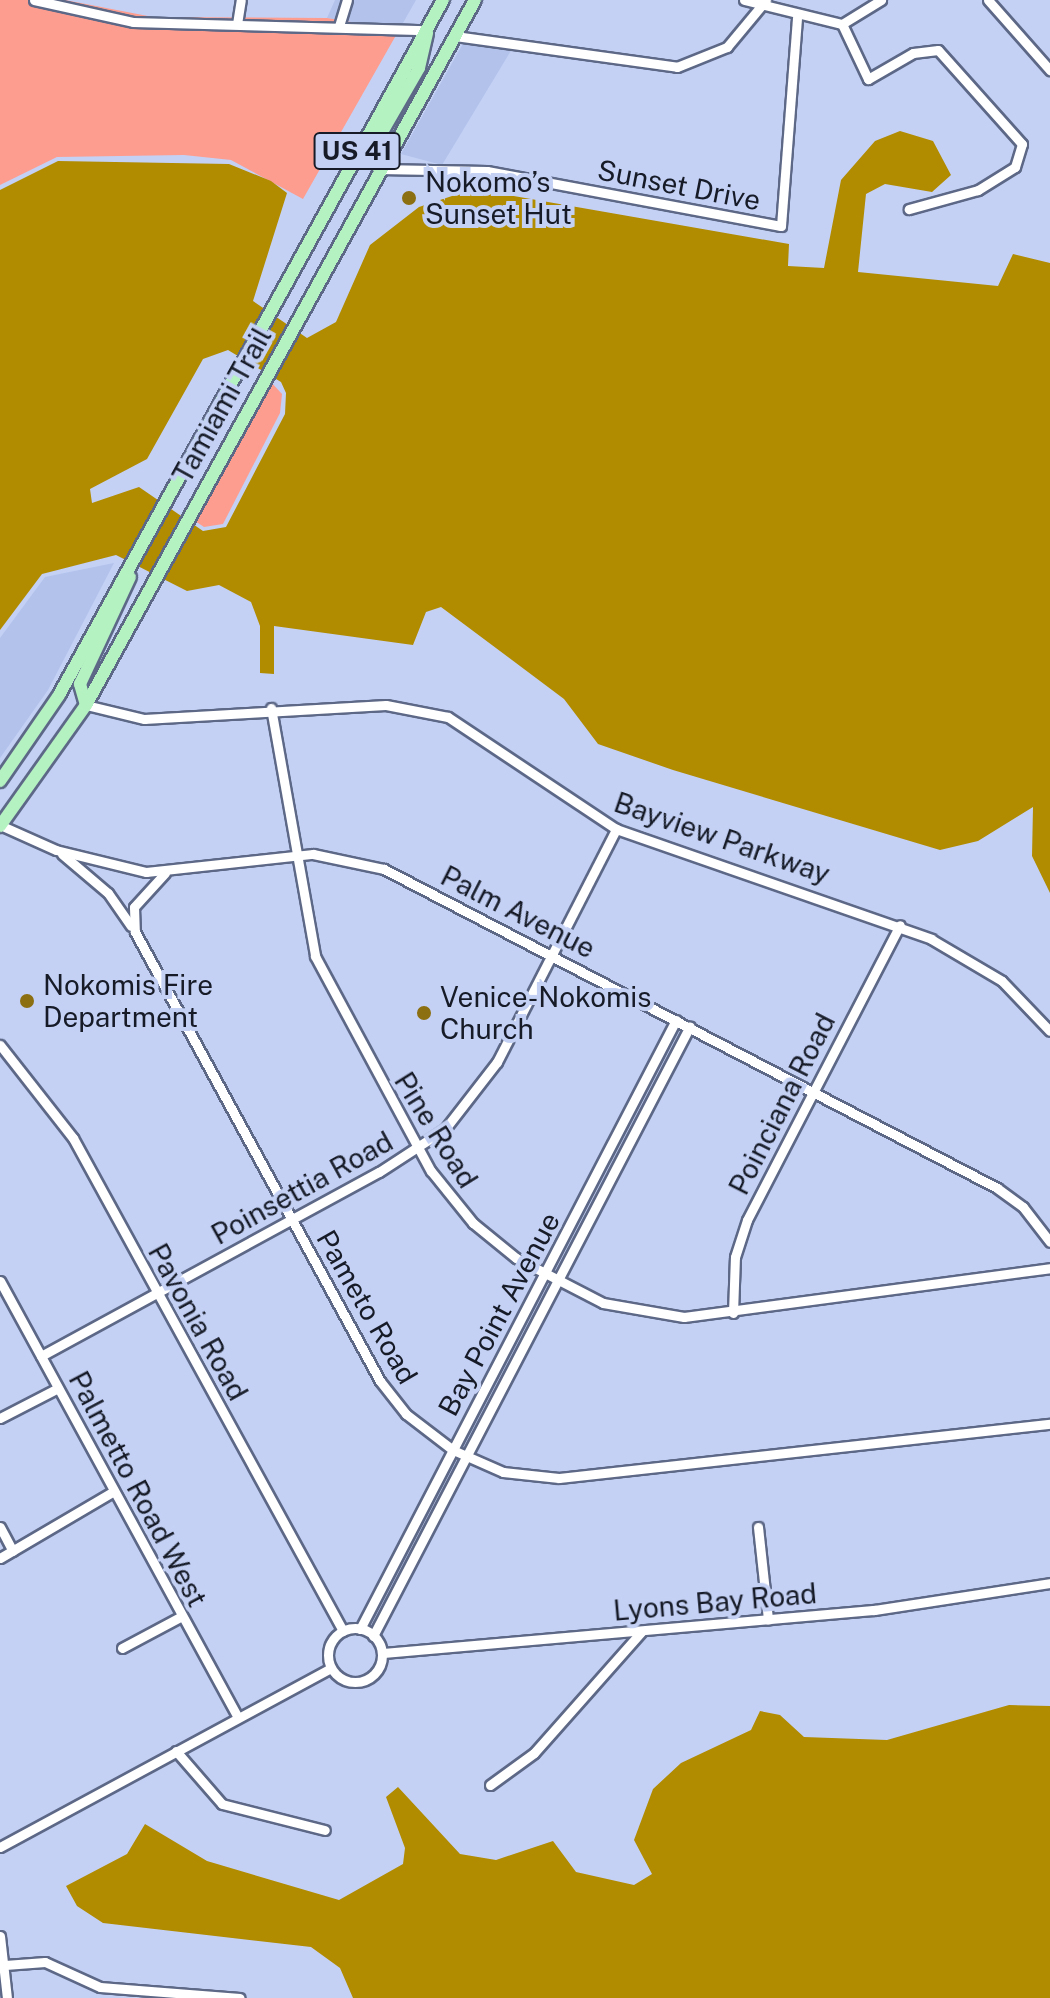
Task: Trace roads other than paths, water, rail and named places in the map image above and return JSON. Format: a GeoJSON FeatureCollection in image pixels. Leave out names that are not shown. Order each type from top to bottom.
{"type":"FeatureCollection","features":[{"type":"Feature","properties":{"kind":"main road","name":"Tamiami Trail"},"geometry":{"type":"LineString","coordinates":[[0,781],[131,565],[443,0]]}},
{"type":"Feature","properties":{"kind":"main road","name":"Tamiami Trail"},"geometry":{"type":"LineString","coordinates":[[0,825],[86,705],[379,169],[475,0]]}},
{"type":"Feature","properties":{"kind":"main road"},"geometry":{"type":"LineString","coordinates":[[379,169],[374,146],[419,68],[426,30]]}},
{"type":"Feature","properties":{"kind":"main road"},"geometry":{"type":"LineString","coordinates":[[86,705],[80,684],[122,603],[131,565]]}},
{"type":"Feature","properties":{"kind":"street"},"geometry":{"type":"LineString","coordinates":[[34,0],[102,19],[426,30]]}},
{"type":"Feature","properties":{"kind":"street"},"geometry":{"type":"LineString","coordinates":[[237,24],[241,0]]}},
{"type":"Feature","properties":{"kind":"street"},"geometry":{"type":"LineString","coordinates":[[339,26],[347,0]]}},
{"type":"Feature","properties":{"kind":"street"},"geometry":{"type":"LineString","coordinates":[[744,0],[765,4],[797,18],[842,24],[881,0]]}},
{"type":"Feature","properties":{"kind":"street"},"geometry":{"type":"LineString","coordinates":[[988,0],[1050,70]]}},
{"type":"Feature","properties":{"kind":"street"},"geometry":{"type":"LineString","coordinates":[[455,36],[677,67],[727,47],[765,4]]}},
{"type":"Feature","properties":{"kind":"street","name":"Sunset Drive"},"geometry":{"type":"LineString","coordinates":[[379,169],[487,171],[781,226],[797,18]]}},
{"type":"Feature","properties":{"kind":"street"},"geometry":{"type":"LineString","coordinates":[[842,24],[868,79],[913,53],[938,50],[1022,144],[1015,167],[978,190],[909,209]]}},
{"type":"Feature","properties":{"kind":"street","name":"Bayview Parkway"},"geometry":{"type":"LineString","coordinates":[[86,705],[144,719],[271,708],[386,705],[448,717],[616,829],[900,925],[1002,981],[1050,1031]]}},
{"type":"Feature","properties":{"kind":"street","name":"Pine Road"},"geometry":{"type":"LineString","coordinates":[[271,708],[293,855],[315,956],[418,1150],[473,1223],[544,1278],[653,1315],[733,1313],[1050,1268]]}},
{"type":"Feature","properties":{"kind":"street","name":"Palm Avenue"},"geometry":{"type":"LineString","coordinates":[[0,825],[56,850],[165,873],[293,855],[370,863],[552,954],[1008,1195],[1050,1242]]}},
{"type":"Feature","properties":{"kind":"street","name":"Poinsettia Road"},"geometry":{"type":"LineString","coordinates":[[41,1356],[418,1150],[480,1089],[616,829]]}},
{"type":"Feature","properties":{"kind":"street","name":"Pameto Road"},"geometry":{"type":"LineString","coordinates":[[56,850],[108,893],[135,932],[388,1394],[453,1450],[509,1473],[567,1477],[1050,1424]]}},
{"type":"Feature","properties":{"kind":"street"},"geometry":{"type":"LineString","coordinates":[[135,932],[134,907],[165,873]]}},
{"type":"Feature","properties":{"kind":"street","name":"Poinciana Road"},"geometry":{"type":"LineString","coordinates":[[733,1313],[742,1232],[900,925]]}},
{"type":"Feature","properties":{"kind":"street","name":"Bay Point Avenue"},"geometry":{"type":"LineString","coordinates":[[360,1629],[676,1020]]}},
{"type":"Feature","properties":{"kind":"street","name":"Bay Point Avenue"},"geometry":{"type":"LineString","coordinates":[[373,1636],[690,1026]]}},
{"type":"Feature","properties":{"kind":"street","name":"Pavonia Road"},"geometry":{"type":"LineString","coordinates":[[0,1045],[63,1122],[343,1631]]}},
{"type":"Feature","properties":{"kind":"street","name":"Palmetto Road West"},"geometry":{"type":"LineString","coordinates":[[1,1284],[238,1717]]}},
{"type":"Feature","properties":{"kind":"street"},"geometry":{"type":"LineString","coordinates":[[0,1418],[58,1388]]}},
{"type":"Feature","properties":{"kind":"street"},"geometry":{"type":"LineString","coordinates":[[0,1558],[114,1491]]}},
{"type":"Feature","properties":{"kind":"street"},"geometry":{"type":"LineString","coordinates":[[0,1527],[13,1551]]}},
{"type":"Feature","properties":{"kind":"street"},"geometry":{"type":"LineString","coordinates":[[758,1527],[768,1619]]}},
{"type":"Feature","properties":{"kind":"street","name":"Lyons Bay Road"},"geometry":{"type":"LineString","coordinates":[[382,1653],[768,1619],[1050,1583]]}},
{"type":"Feature","properties":{"kind":"street"},"geometry":{"type":"LineString","coordinates":[[122,1648],[182,1616]]}},
{"type":"Feature","properties":{"kind":"street"},"geometry":{"type":"LineString","coordinates":[[360,1629],[373,1636],[382,1653],[366,1680],[343,1679],[331,1668],[328,1651],[343,1631],[360,1629]]}},
{"type":"Feature","properties":{"kind":"street"},"geometry":{"type":"LineString","coordinates":[[490,1785],[534,1753],[642,1631]]}},
{"type":"Feature","properties":{"kind":"street"},"geometry":{"type":"LineString","coordinates":[[0,1847],[331,1668]]}},
{"type":"Feature","properties":{"kind":"street"},"geometry":{"type":"LineString","coordinates":[[176,1751],[222,1804],[325,1830]]}},
{"type":"Feature","properties":{"kind":"street"},"geometry":{"type":"LineString","coordinates":[[0,1936],[7,1998]]}},
{"type":"Feature","properties":{"kind":"street"},"geometry":{"type":"LineString","coordinates":[[5,1965],[45,1962],[93,1985],[180,1997],[240,1998]]}},
{"type":"Feature","properties":{"kind":"place","name":"Nokomo’s Sunset Hut"},"geometry":{"type":"Point","coordinates":[409,198]}},
{"type":"Feature","properties":{"kind":"place","name":"Nokomis Fire Department"},"geometry":{"type":"Point","coordinates":[27,1001]}},
{"type":"Feature","properties":{"kind":"place","name":"Venice-Nokomis Church"},"geometry":{"type":"Point","coordinates":[424,1013]}}]}
